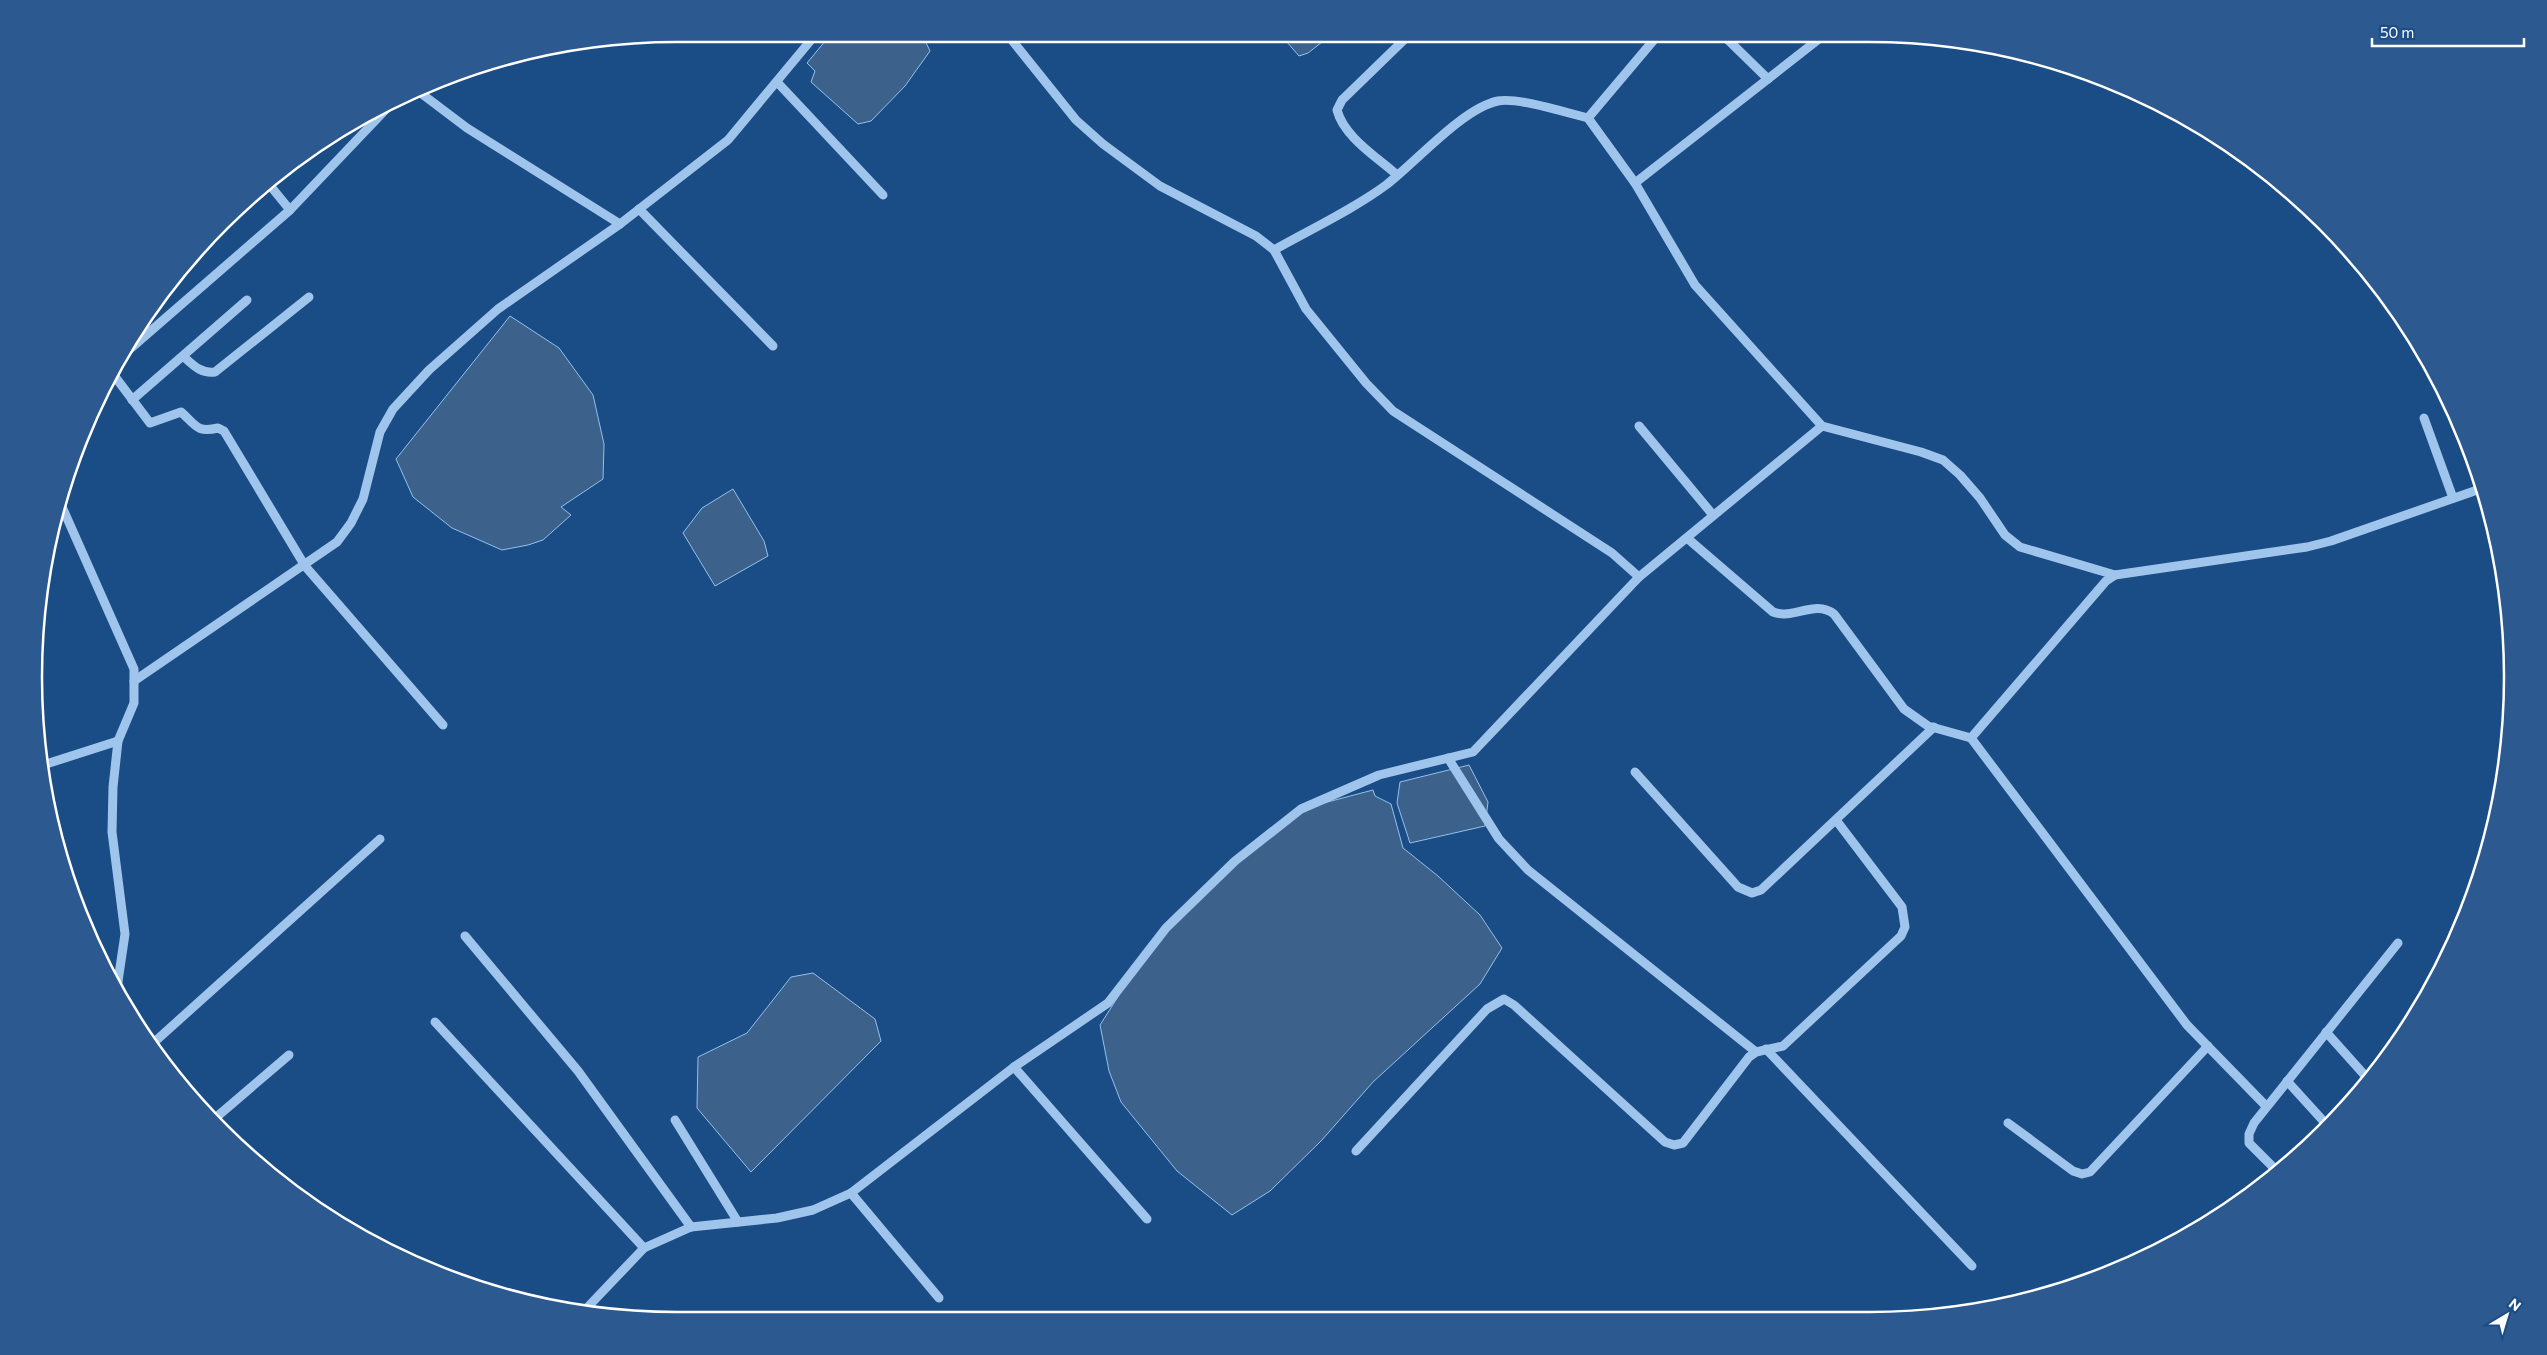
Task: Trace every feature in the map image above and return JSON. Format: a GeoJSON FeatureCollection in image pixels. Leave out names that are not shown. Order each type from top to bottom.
{"type":"FeatureCollection","features":[{"type":"Feature","properties":{"kind":"street"},"geometry":{"type":"LineString","coordinates":[[134,681],[305,566],[337,542],[351,523],[363,499],[380,432],[393,409],[429,370],[498,309],[620,224],[728,140],[810,42]]}},
{"type":"Feature","properties":{"kind":"street"},"geometry":{"type":"LineString","coordinates":[[1013,42],[1076,120],[1103,144],[1160,186],[1256,236],[1274,250],[1306,309],[1366,383],[1392,411],[1612,553],[1639,577]]}},
{"type":"Feature","properties":{"kind":"street"},"geometry":{"type":"LineString","coordinates":[[1397,175],[1346,130],[1339,120],[1337,110],[1342,100],[1401,42]]}},
{"type":"Feature","properties":{"kind":"street"},"geometry":{"type":"LineString","coordinates":[[1588,118],[1652,42]]}},
{"type":"Feature","properties":{"kind":"street"},"geometry":{"type":"LineString","coordinates":[[1730,42],[1768,79]]}},
{"type":"Feature","properties":{"kind":"street"},"geometry":{"type":"LineString","coordinates":[[1635,183],[1815,42]]}},
{"type":"Feature","properties":{"kind":"street"},"geometry":{"type":"LineString","coordinates":[[778,82],[882,195]]}},
{"type":"Feature","properties":{"kind":"street"},"geometry":{"type":"LineString","coordinates":[[423,96],[467,128],[620,224]]}},
{"type":"Feature","properties":{"kind":"street"},"geometry":{"type":"LineString","coordinates":[[1274,250],[1374,192],[1468,116],[1485,105],[1500,100],[1516,101],[1588,118],[1635,183],[1695,285],[1822,426],[1921,452],[1943,460],[1960,475],[1980,498],[2005,535],[2020,547],[2115,575],[2313,546],[2476,490]]}},
{"type":"Feature","properties":{"kind":"street"},"geometry":{"type":"LineString","coordinates":[[140,341],[290,210],[377,119]]}},
{"type":"Feature","properties":{"kind":"street"},"geometry":{"type":"LineString","coordinates":[[273,189],[290,210]]}},
{"type":"Feature","properties":{"kind":"street"},"geometry":{"type":"LineString","coordinates":[[639,209],[773,346]]}},
{"type":"Feature","properties":{"kind":"street"},"geometry":{"type":"LineString","coordinates":[[183,356],[198,370],[206,374],[216,372],[310,297]]}},
{"type":"Feature","properties":{"kind":"street"},"geometry":{"type":"LineString","coordinates":[[132,400],[247,300]]}},
{"type":"Feature","properties":{"kind":"street"},"geometry":{"type":"LineString","coordinates":[[117,380],[150,423],[181,412],[197,428],[203,430],[218,428],[224,431],[305,566],[443,724]]}},
{"type":"Feature","properties":{"kind":"street"},"geometry":{"type":"LineString","coordinates":[[2424,418],[2453,498]]}},
{"type":"Feature","properties":{"kind":"street"},"geometry":{"type":"LineString","coordinates":[[1638,426],[1713,515]]}},
{"type":"Feature","properties":{"kind":"street"},"geometry":{"type":"LineString","coordinates":[[589,1306],[644,1248],[691,1227],[777,1218],[813,1210],[851,1193],[1014,1067],[1108,1002],[1166,928],[1235,861],[1301,810],[1379,775],[1473,752],[1639,577],[1822,426]]}},
{"type":"Feature","properties":{"kind":"street"},"geometry":{"type":"LineString","coordinates":[[64,512],[134,669],[134,703],[118,741],[112,832],[125,934],[119,978]]}},
{"type":"Feature","properties":{"kind":"street"},"geometry":{"type":"LineString","coordinates":[[1686,538],[1773,612],[1782,615],[1815,608],[1827,609],[1834,614],[1904,709],[1914,718],[1934,728],[1971,738],[2178,1014],[2266,1106]]}},
{"type":"Feature","properties":{"kind":"street"},"geometry":{"type":"LineString","coordinates":[[1971,738],[2106,581],[2115,575]]}},
{"type":"Feature","properties":{"kind":"street"},"geometry":{"type":"LineString","coordinates":[[1635,772],[1745,892],[1752,894],[1761,890],[1934,728]]}},
{"type":"Feature","properties":{"kind":"street"},"geometry":{"type":"LineString","coordinates":[[49,763],[118,741]]}},
{"type":"Feature","properties":{"kind":"street"},"geometry":{"type":"LineString","coordinates":[[1448,758],[1499,839],[1528,870],[1756,1052]]}},
{"type":"Feature","properties":{"kind":"street"},"geometry":{"type":"LineString","coordinates":[[1356,1151],[1487,1009],[1504,999],[1514,1005],[1665,1142],[1674,1145],[1684,1143],[1749,1057],[1756,1052],[1766,1049],[1773,1050],[1783,1046],[1901,936],[1905,927],[1902,907],[1836,820]]}},
{"type":"Feature","properties":{"kind":"street"},"geometry":{"type":"LineString","coordinates":[[157,1040],[380,839]]}},
{"type":"Feature","properties":{"kind":"street"},"geometry":{"type":"LineString","coordinates":[[465,936],[578,1070],[691,1227]]}},
{"type":"Feature","properties":{"kind":"street"},"geometry":{"type":"LineString","coordinates":[[2273,1167],[2249,1143],[2249,1134],[2266,1106],[2398,943]]}},
{"type":"Feature","properties":{"kind":"street"},"geometry":{"type":"LineString","coordinates":[[435,1022],[644,1248]]}},
{"type":"Feature","properties":{"kind":"street"},"geometry":{"type":"LineString","coordinates":[[2326,1032],[2364,1075]]}},
{"type":"Feature","properties":{"kind":"street"},"geometry":{"type":"LineString","coordinates":[[2008,1123],[2073,1171],[2082,1174],[2090,1172],[2208,1046]]}},
{"type":"Feature","properties":{"kind":"street"},"geometry":{"type":"LineString","coordinates":[[1766,1049],[1972,1266]]}},
{"type":"Feature","properties":{"kind":"street"},"geometry":{"type":"LineString","coordinates":[[218,1116],[289,1056]]}},
{"type":"Feature","properties":{"kind":"street"},"geometry":{"type":"LineString","coordinates":[[1014,1067],[1147,1219]]}},
{"type":"Feature","properties":{"kind":"street"},"geometry":{"type":"LineString","coordinates":[[2286,1081],[2324,1122]]}},
{"type":"Feature","properties":{"kind":"street"},"geometry":{"type":"LineString","coordinates":[[675,1120],[738,1222]]}},
{"type":"Feature","properties":{"kind":"street"},"geometry":{"type":"LineString","coordinates":[[851,1193],[939,1298]]}},
{"type":"Feature","properties":{"kind":"water"},"geometry":{"type":"Polygon","coordinates":[[[824,42],[926,42],[930,51],[905,86],[871,121],[858,124],[811,82],[815,71],[807,63],[824,42]]]}},
{"type":"Feature","properties":{"kind":"water"},"geometry":{"type":"Polygon","coordinates":[[[1287,42],[1322,42],[1308,53],[1299,56],[1287,42]]]}},
{"type":"Feature","properties":{"kind":"water"},"geometry":{"type":"Polygon","coordinates":[[[510,316],[559,348],[593,395],[604,444],[603,479],[561,507],[571,515],[543,540],[502,550],[452,528],[413,497],[396,459],[510,316]]]}},
{"type":"Feature","properties":{"kind":"water"},"geometry":{"type":"Polygon","coordinates":[[[733,489],[764,541],[768,556],[715,586],[683,533],[702,508],[733,489]]]}},
{"type":"Feature","properties":{"kind":"water"},"geometry":{"type":"Polygon","coordinates":[[[1469,765],[1488,802],[1485,826],[1410,843],[1397,803],[1400,782],[1469,765]]]}},
{"type":"Feature","properties":{"kind":"water"},"geometry":{"type":"Polygon","coordinates":[[[1373,790],[1375,796],[1391,804],[1403,848],[1438,876],[1480,915],[1502,948],[1480,984],[1373,1082],[1321,1141],[1270,1191],[1232,1215],[1177,1171],[1121,1102],[1109,1071],[1100,1025],[1144,956],[1235,861],[1301,809],[1373,790]]]}},
{"type":"Feature","properties":{"kind":"water"},"geometry":{"type":"Polygon","coordinates":[[[813,973],[875,1019],[881,1041],[751,1172],[697,1108],[698,1057],[747,1033],[791,977],[813,973]]]}}]}
